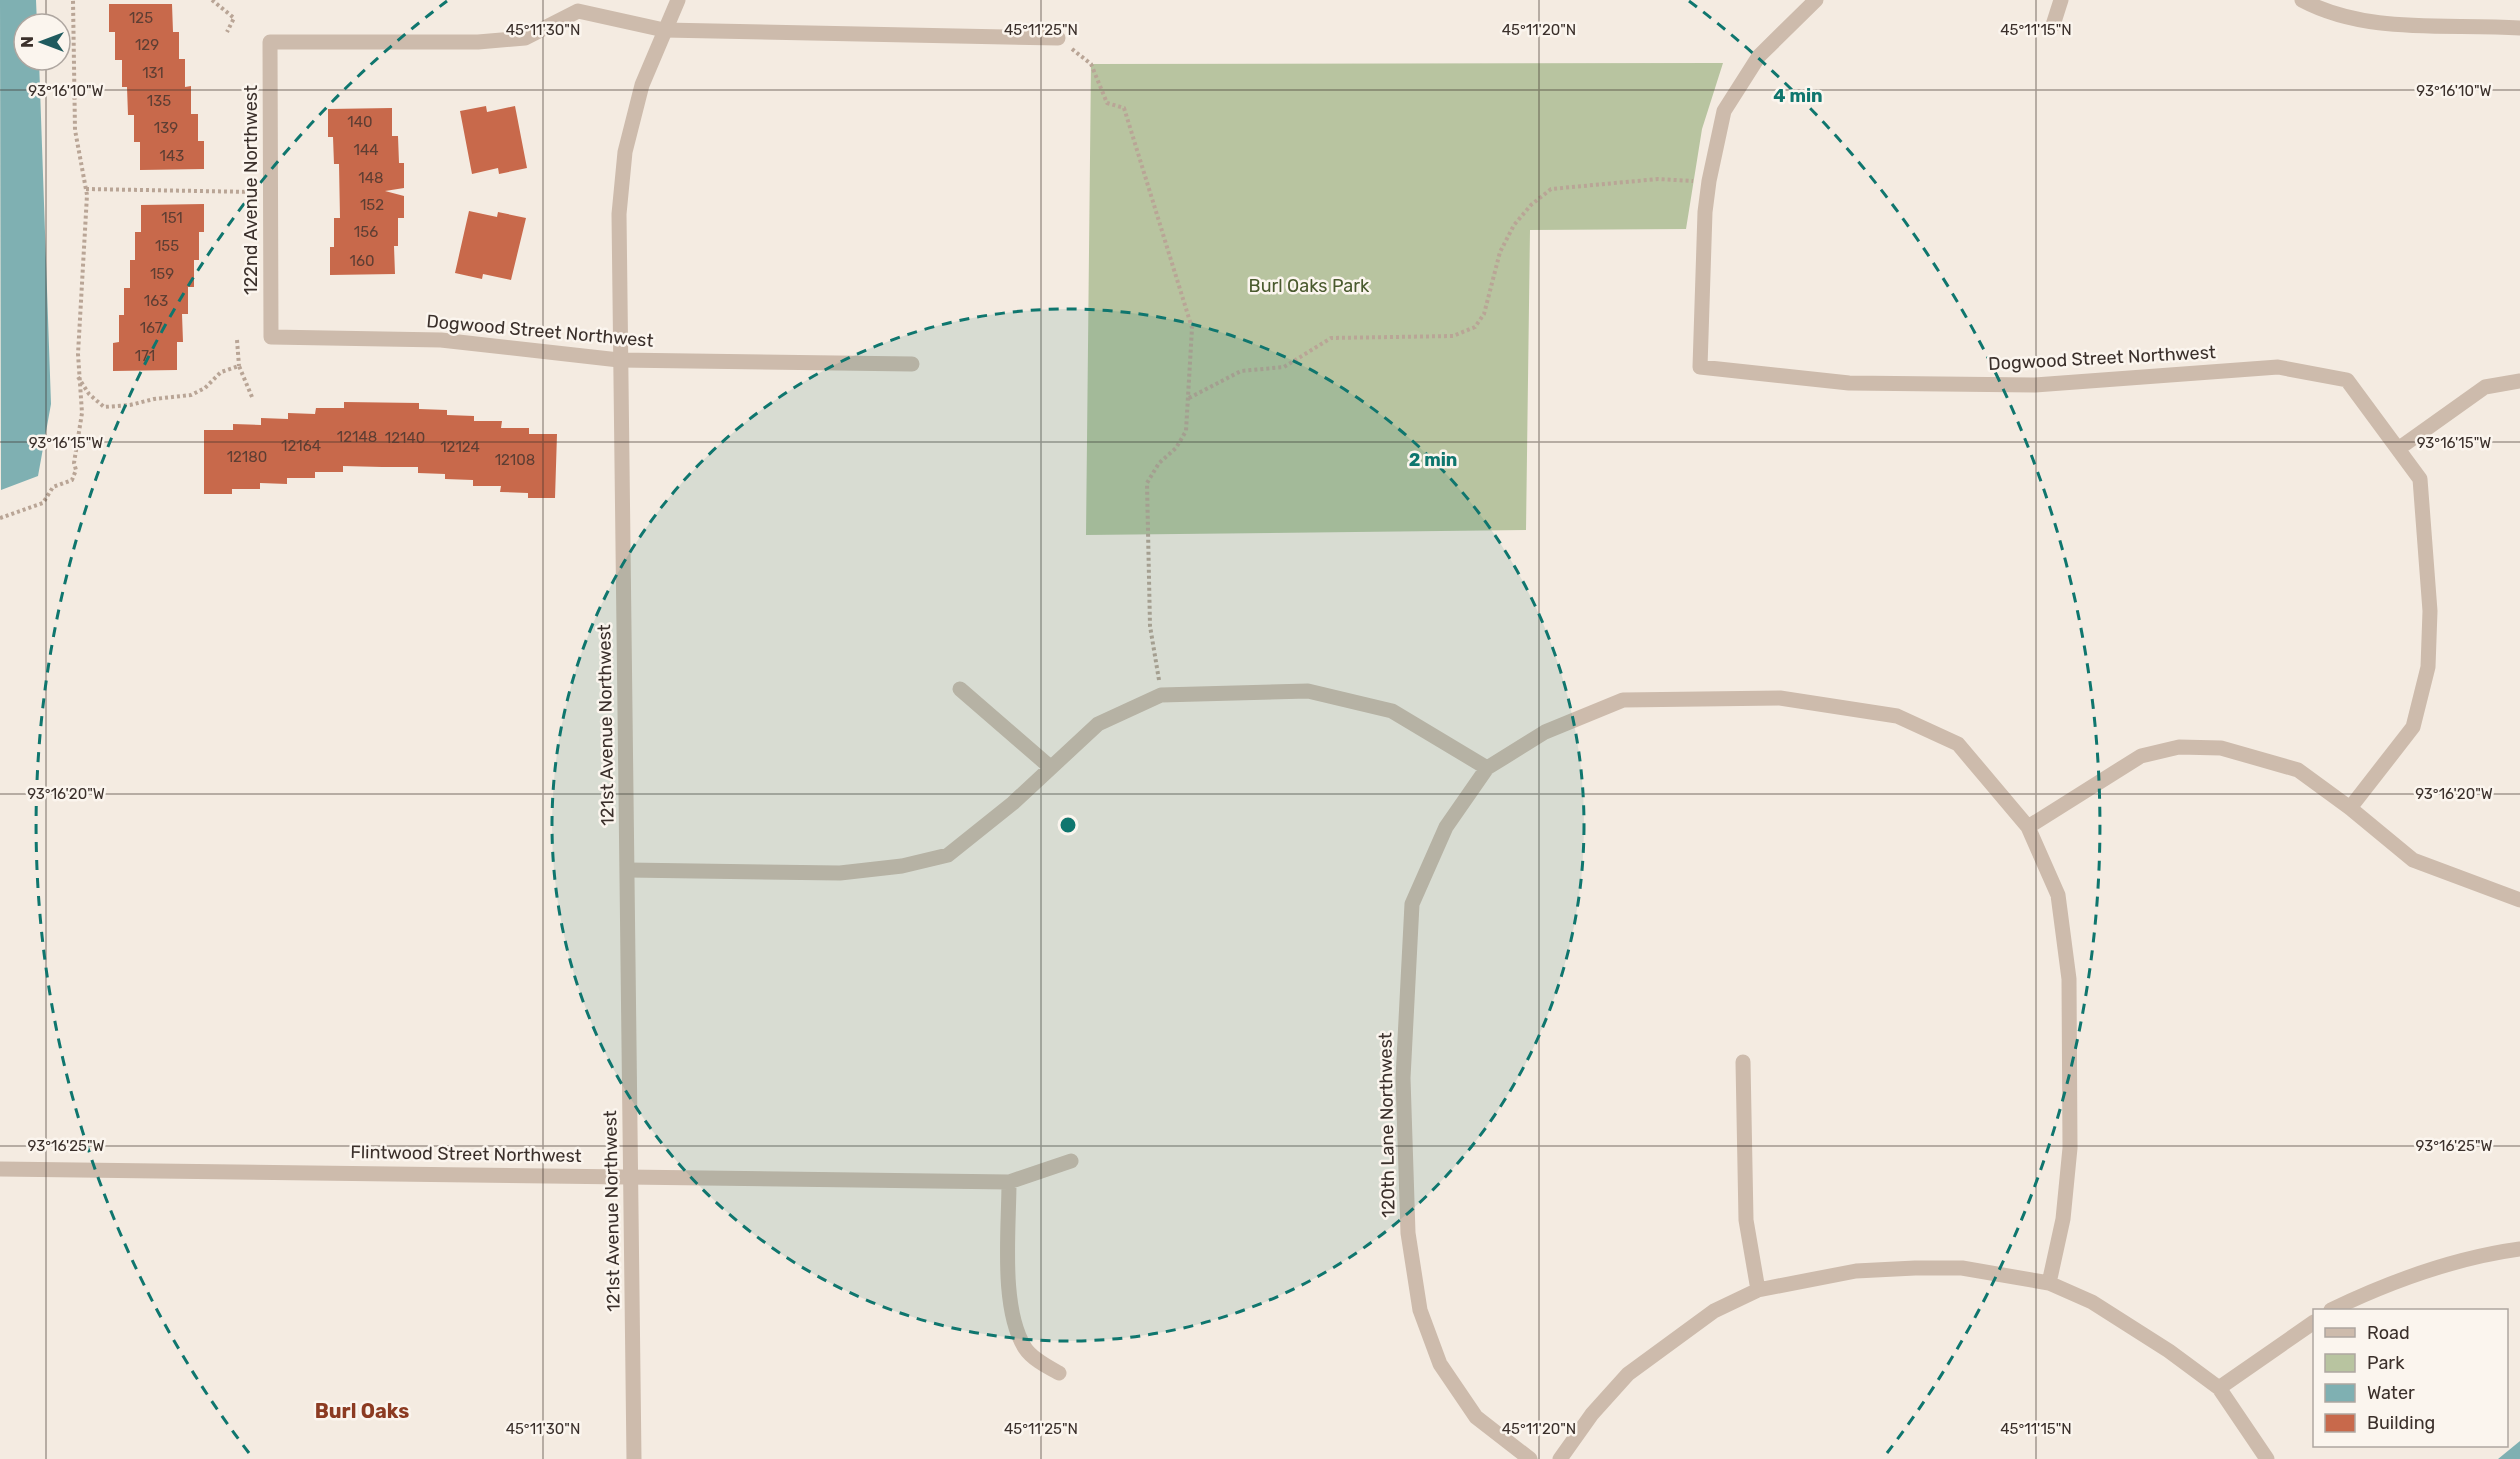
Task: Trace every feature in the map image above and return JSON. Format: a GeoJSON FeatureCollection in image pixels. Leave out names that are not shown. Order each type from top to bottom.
{"type":"FeatureCollection","features":[{"type":"Feature","properties":{"kind":"street","name":"121st Avenue Northwest"},"geometry":{"type":"LineString","coordinates":[[634,1459],[619,214],[625,152],[642,85],[678,0]]}},
{"type":"Feature","properties":{"kind":"street"},"geometry":{"type":"LineString","coordinates":[[1708,181],[1724,111],[1759,56],[1816,0]]}},
{"type":"Feature","properties":{"kind":"street"},"geometry":{"type":"LineString","coordinates":[[2053,25],[2061,0]]}},
{"type":"Feature","properties":{"kind":"street"},"geometry":{"type":"LineString","coordinates":[[2302,0],[2326,13],[2390,24],[2520,28]]}},
{"type":"Feature","properties":{"kind":"street","name":"122nd Avenue Northwest"},"geometry":{"type":"LineString","coordinates":[[271,337],[270,42],[478,42],[525,38],[578,12],[664,30]]}},
{"type":"Feature","properties":{"kind":"street"},"geometry":{"type":"LineString","coordinates":[[664,30],[1058,38]]}},
{"type":"Feature","properties":{"kind":"street","name":"Dogwood Street Northwest"},"geometry":{"type":"LineString","coordinates":[[1708,181],[1700,367],[1849,383],[2023,385],[2278,368],[2347,380],[2420,479],[2429,577],[2428,667],[2413,727],[2350,808]]}},
{"type":"Feature","properties":{"kind":"street","name":"Dogwood Street Northwest"},"geometry":{"type":"LineString","coordinates":[[271,337],[441,340],[619,360],[912,364]]}},
{"type":"Feature","properties":{"kind":"street"},"geometry":{"type":"LineString","coordinates":[[2398,449],[2485,387],[2520,381]]}},
{"type":"Feature","properties":{"kind":"street"},"geometry":{"type":"LineString","coordinates":[[960,689],[1050,767]]}},
{"type":"Feature","properties":{"kind":"street"},"geometry":{"type":"LineString","coordinates":[[628,870],[840,873],[902,866],[948,855],[1013,803],[1098,724],[1161,695],[1308,691],[1392,711],[1487,768],[1545,732],[1623,700],[1780,698],[1897,716],[1958,744],[2028,827],[2058,895],[2069,979],[2070,1148],[2062,1219],[2049,1283]]}},
{"type":"Feature","properties":{"kind":"street"},"geometry":{"type":"LineString","coordinates":[[2028,827],[2141,756],[2179,747],[2221,748],[2298,770],[2350,808],[2413,860],[2520,900]]}},
{"type":"Feature","properties":{"kind":"street","name":"120th Lane Northwest"},"geometry":{"type":"LineString","coordinates":[[1487,768],[1446,827],[1412,904],[1403,1078],[1408,1233],[1420,1310],[1440,1364],[1476,1417],[1530,1459]]}},
{"type":"Feature","properties":{"kind":"street"},"geometry":{"type":"LineString","coordinates":[[1743,1062],[1746,1220],[1758,1290]]}},
{"type":"Feature","properties":{"kind":"street","name":"Flintwood Street Northwest"},"geometry":{"type":"LineString","coordinates":[[0,1169],[1009,1182],[1071,1161]]}},
{"type":"Feature","properties":{"kind":"street"},"geometry":{"type":"LineString","coordinates":[[1009,1182],[1009,1280],[1014,1322],[1026,1349],[1045,1366],[1059,1373]]}},
{"type":"Feature","properties":{"kind":"street"},"geometry":{"type":"LineString","coordinates":[[2336,1309],[2423,1271],[2495,1252],[2520,1249]]}},
{"type":"Feature","properties":{"kind":"street"},"geometry":{"type":"LineString","coordinates":[[1560,1459],[1592,1414],[1628,1374],[1714,1311],[1758,1290],[1856,1271],[1915,1268],[1962,1268],[2049,1283],[2092,1302],[2169,1351],[2219,1388],[2267,1459]]}},
{"type":"Feature","properties":{"kind":"street"},"geometry":{"type":"LineString","coordinates":[[2219,1388],[2313,1323]]}},
{"type":"Feature","properties":{"kind":"path"},"geometry":{"type":"LineString","coordinates":[[0,518],[43,503],[53,487],[72,480],[76,470],[74,463],[82,412],[78,376],[86,254],[86,189],[75,130],[73,0]]}},
{"type":"Feature","properties":{"kind":"path"},"geometry":{"type":"LineString","coordinates":[[212,0],[234,18],[227,32]]}},
{"type":"Feature","properties":{"kind":"path"},"geometry":{"type":"LineString","coordinates":[[1058,38],[1091,64],[1107,103],[1124,108],[1192,328],[1188,360],[1189,398],[1186,431],[1176,448],[1159,463],[1147,483],[1150,626],[1161,695]]}},
{"type":"Feature","properties":{"kind":"path"},"geometry":{"type":"LineString","coordinates":[[1189,398],[1240,371],[1284,367],[1331,338],[1453,336],[1475,327],[1484,314],[1500,252],[1514,225],[1531,205],[1551,189],[1658,179],[1708,181]]}},
{"type":"Feature","properties":{"kind":"path"},"geometry":{"type":"LineString","coordinates":[[86,189],[271,192]]}},
{"type":"Feature","properties":{"kind":"path"},"geometry":{"type":"LineString","coordinates":[[237,340],[239,366],[252,397]]}},
{"type":"Feature","properties":{"kind":"path"},"geometry":{"type":"LineString","coordinates":[[78,376],[89,394],[104,407],[191,395],[205,388],[222,372],[239,366]]}},
{"type":"Feature","properties":{"kind":"green space","name":"Burl Oaks Park"},"geometry":{"type":"Polygon","coordinates":[[[1723,63],[1702,129],[1686,229],[1530,230],[1526,530],[1086,535],[1091,64],[1723,63]]]}},
{"type":"Feature","properties":{"kind":"water"},"geometry":{"type":"Polygon","coordinates":[[[0,0],[36,0],[36,12],[12,12],[12,72],[39,72],[51,404],[38,476],[1,490],[0,0]]]}},
{"type":"Feature","properties":{"kind":"water"},"geometry":{"type":"Polygon","coordinates":[[[2520,1441],[2520,1459],[2498,1459],[2520,1441]]]}},
{"type":"Feature","properties":{"kind":"building"},"geometry":{"type":"Polygon","coordinates":[[[109,4],[172,4],[173,32],[179,32],[179,59],[185,59],[185,87],[191,86],[191,114],[198,114],[198,141],[204,141],[204,169],[140,170],[140,142],[134,142],[134,115],[128,115],[127,87],[122,87],[122,60],[115,60],[115,32],[109,32],[109,4]]]}},
{"type":"Feature","properties":{"kind":"building"},"geometry":{"type":"Polygon","coordinates":[[[486,106],[487,112],[515,106],[527,168],[499,174],[498,168],[472,174],[460,111],[486,106]]]}},
{"type":"Feature","properties":{"kind":"building"},"geometry":{"type":"Polygon","coordinates":[[[392,108],[392,136],[398,136],[399,163],[404,163],[404,188],[385,191],[404,196],[404,218],[398,218],[398,246],[394,246],[395,274],[330,275],[330,247],[334,247],[334,218],[340,218],[339,164],[334,164],[333,137],[328,137],[328,109],[392,108]]]}},
{"type":"Feature","properties":{"kind":"building"},"geometry":{"type":"Polygon","coordinates":[[[204,204],[204,232],[199,232],[199,260],[194,260],[194,287],[188,287],[188,314],[182,314],[183,342],[177,342],[177,370],[113,371],[113,343],[119,342],[119,315],[124,315],[124,288],[130,288],[130,260],[135,260],[135,232],[141,232],[141,205],[204,204]]]}},
{"type":"Feature","properties":{"kind":"building"},"geometry":{"type":"Polygon","coordinates":[[[469,211],[497,217],[498,212],[526,218],[511,280],[483,274],[482,279],[455,273],[469,211]]]}},
{"type":"Feature","properties":{"kind":"building"},"geometry":{"type":"Polygon","coordinates":[[[344,402],[419,403],[419,409],[447,410],[447,415],[474,416],[474,421],[502,421],[501,428],[529,428],[529,434],[557,434],[555,498],[528,498],[528,493],[500,492],[501,486],[473,486],[473,480],[445,479],[445,474],[418,473],[418,467],[343,466],[343,472],[315,472],[315,478],[287,478],[287,484],[260,483],[260,489],[232,489],[232,494],[204,494],[204,430],[233,430],[233,424],[261,425],[261,418],[288,419],[288,413],[315,414],[316,408],[344,408],[344,402]]]}},
{"type":"Feature","properties":{"kind":"district","name":"Burl Oaks"},"geometry":{"type":"Point","coordinates":[362,1411]}}]}
